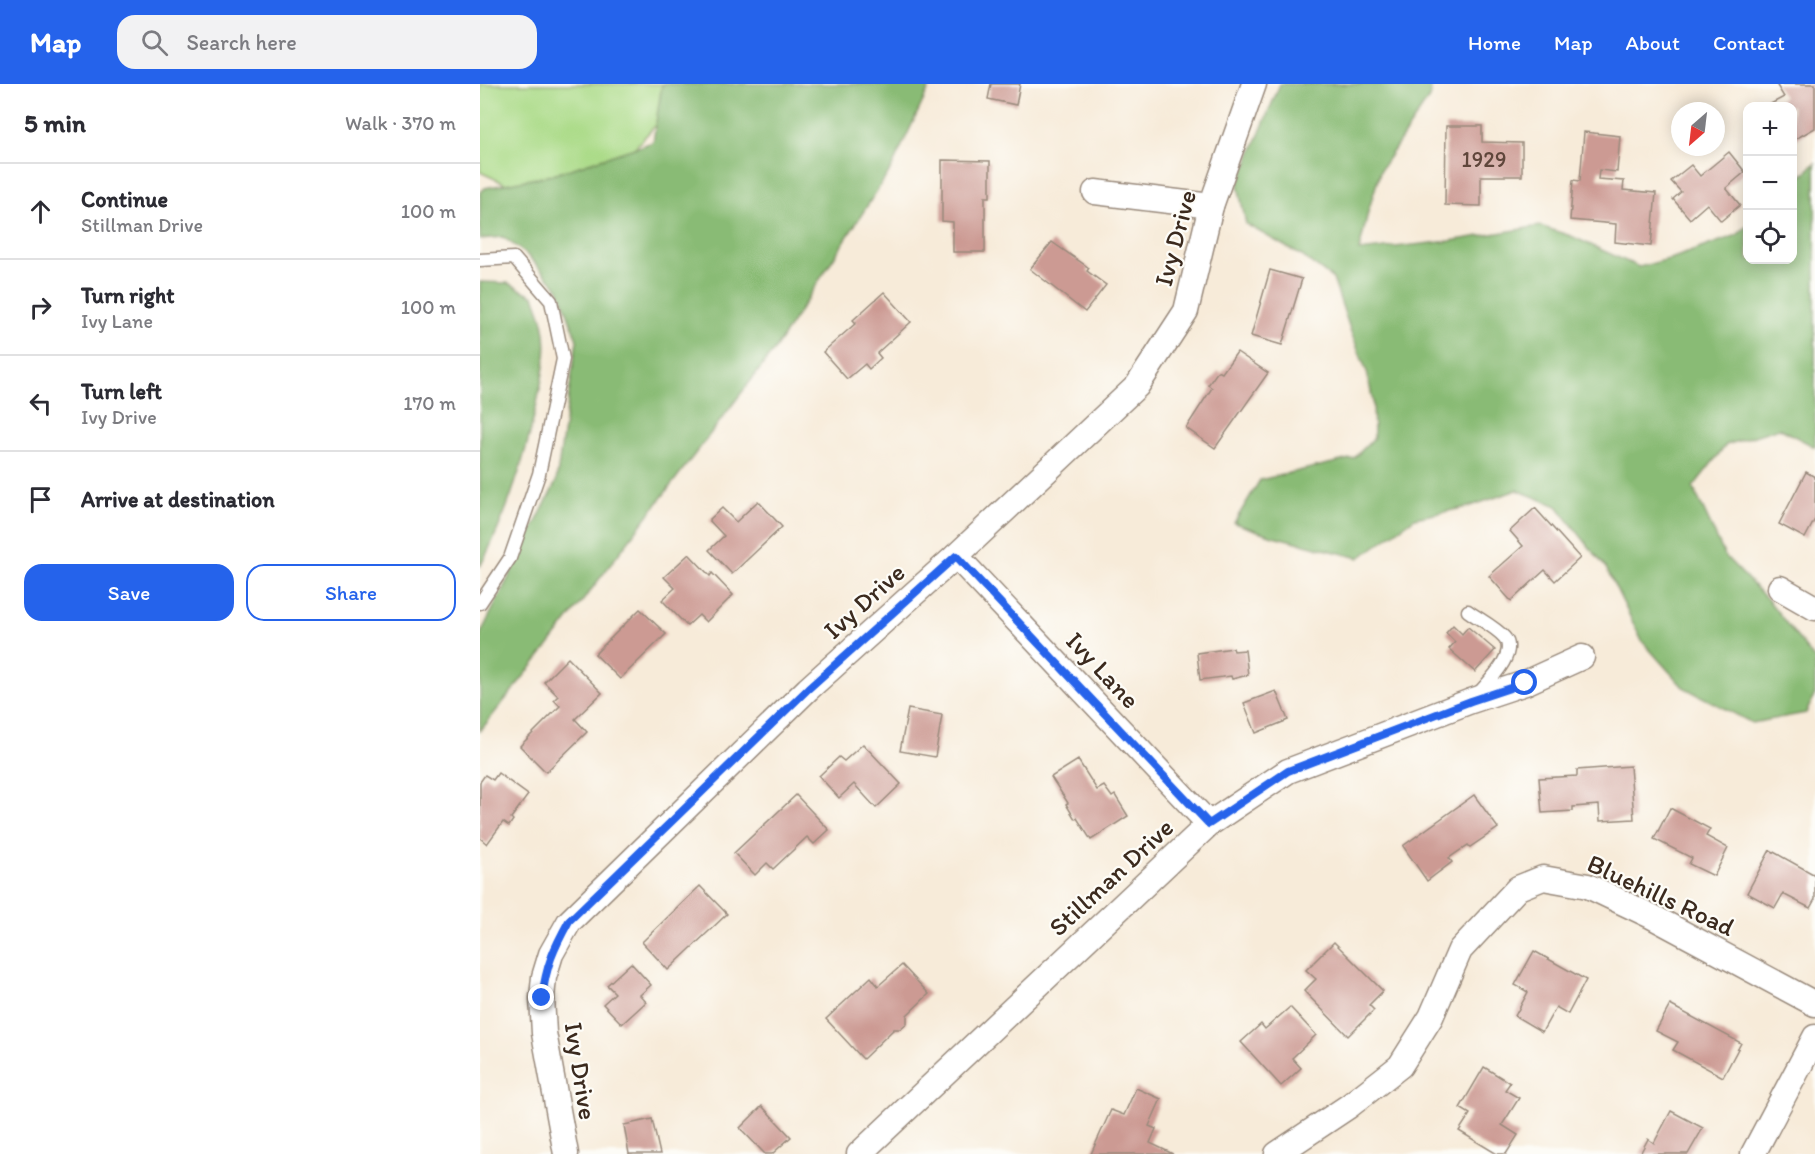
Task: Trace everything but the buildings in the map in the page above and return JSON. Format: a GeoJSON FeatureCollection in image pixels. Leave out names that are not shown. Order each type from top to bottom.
{"type":"FeatureCollection","features":[{"type":"Feature","properties":{"kind":"street","name":"Ivy Drive"},"geometry":{"type":"LineString","coordinates":[[566,1154],[544,1033],[542,998],[544,977],[551,954],[569,921],[808,689],[956,556],[1137,386],[1186,311],[1211,206],[1254,84]]}},
{"type":"Feature","properties":{"kind":"street"},"geometry":{"type":"LineString","coordinates":[[1095,192],[1211,206]]}},
{"type":"Feature","properties":{"kind":"street","name":"Ivy Lane"},"geometry":{"type":"LineString","coordinates":[[956,556],[1209,824]]}},
{"type":"Feature","properties":{"kind":"street"},"geometry":{"type":"LineString","coordinates":[[1780,588],[1815,608]]}},
{"type":"Feature","properties":{"kind":"street","name":"Stillman Drive"},"geometry":{"type":"LineString","coordinates":[[859,1154],[1209,824],[1288,771],[1471,701],[1525,683],[1582,657]]}},
{"type":"Feature","properties":{"kind":"street","name":"Bluehills Road"},"geometry":{"type":"LineString","coordinates":[[1277,1154],[1349,1106],[1400,1066],[1431,1017],[1460,950],[1518,888],[1543,878],[1587,886],[1651,916],[1815,1004]]}},
{"type":"Feature","properties":{"kind":"street"},"geometry":{"type":"LineString","coordinates":[[1753,1154],[1815,1036]]}},
{"type":"Feature","properties":{"kind":"lane"},"geometry":{"type":"LineString","coordinates":[[480,260],[514,258],[550,301],[563,359],[539,474],[510,558],[480,603]]}},
{"type":"Feature","properties":{"kind":"lane"},"geometry":{"type":"LineString","coordinates":[[1468,611],[1504,637],[1509,646],[1498,670],[1471,701]]}},
{"type":"Feature","properties":{"kind":"green space"},"geometry":{"type":"Polygon","coordinates":[[[480,84],[694,84],[572,215],[480,172],[480,84]]]}},
{"type":"Feature","properties":{"kind":"green space"},"geometry":{"type":"Polygon","coordinates":[[[662,84],[931,84],[891,169],[775,349],[549,645],[480,731],[480,635],[556,482],[577,340],[559,289],[526,254],[503,237],[480,239],[480,193],[485,188],[552,175],[653,142],[662,84]]]}},
{"type":"Feature","properties":{"kind":"green space"},"geometry":{"type":"Polygon","coordinates":[[[1280,84],[1430,84],[1431,95],[1381,169],[1359,251],[1450,241],[1540,226],[1571,236],[1639,267],[1673,258],[1737,235],[1743,230],[1743,264],[1797,264],[1797,180],[1815,163],[1815,447],[1779,428],[1726,445],[1693,487],[1725,556],[1769,601],[1815,660],[1815,694],[1806,713],[1752,723],[1683,687],[1642,641],[1606,568],[1557,506],[1517,490],[1468,507],[1415,518],[1359,558],[1273,536],[1234,523],[1260,480],[1354,458],[1374,438],[1373,402],[1367,372],[1333,279],[1302,256],[1246,224],[1238,185],[1280,84]]]}},
{"type":"Feature","properties":{"kind":"green space"},"geometry":{"type":"Polygon","coordinates":[[[480,282],[508,283],[534,296],[543,323],[546,346],[541,384],[521,466],[499,527],[480,567],[480,282]]]}},
{"type":"Feature","properties":{"kind":"route"},"geometry":{"type":"LineString","coordinates":[[542,998],[544,977],[551,954],[569,921],[808,689],[956,556],[1209,824],[1288,771],[1471,701],[1525,683]]}}]}
